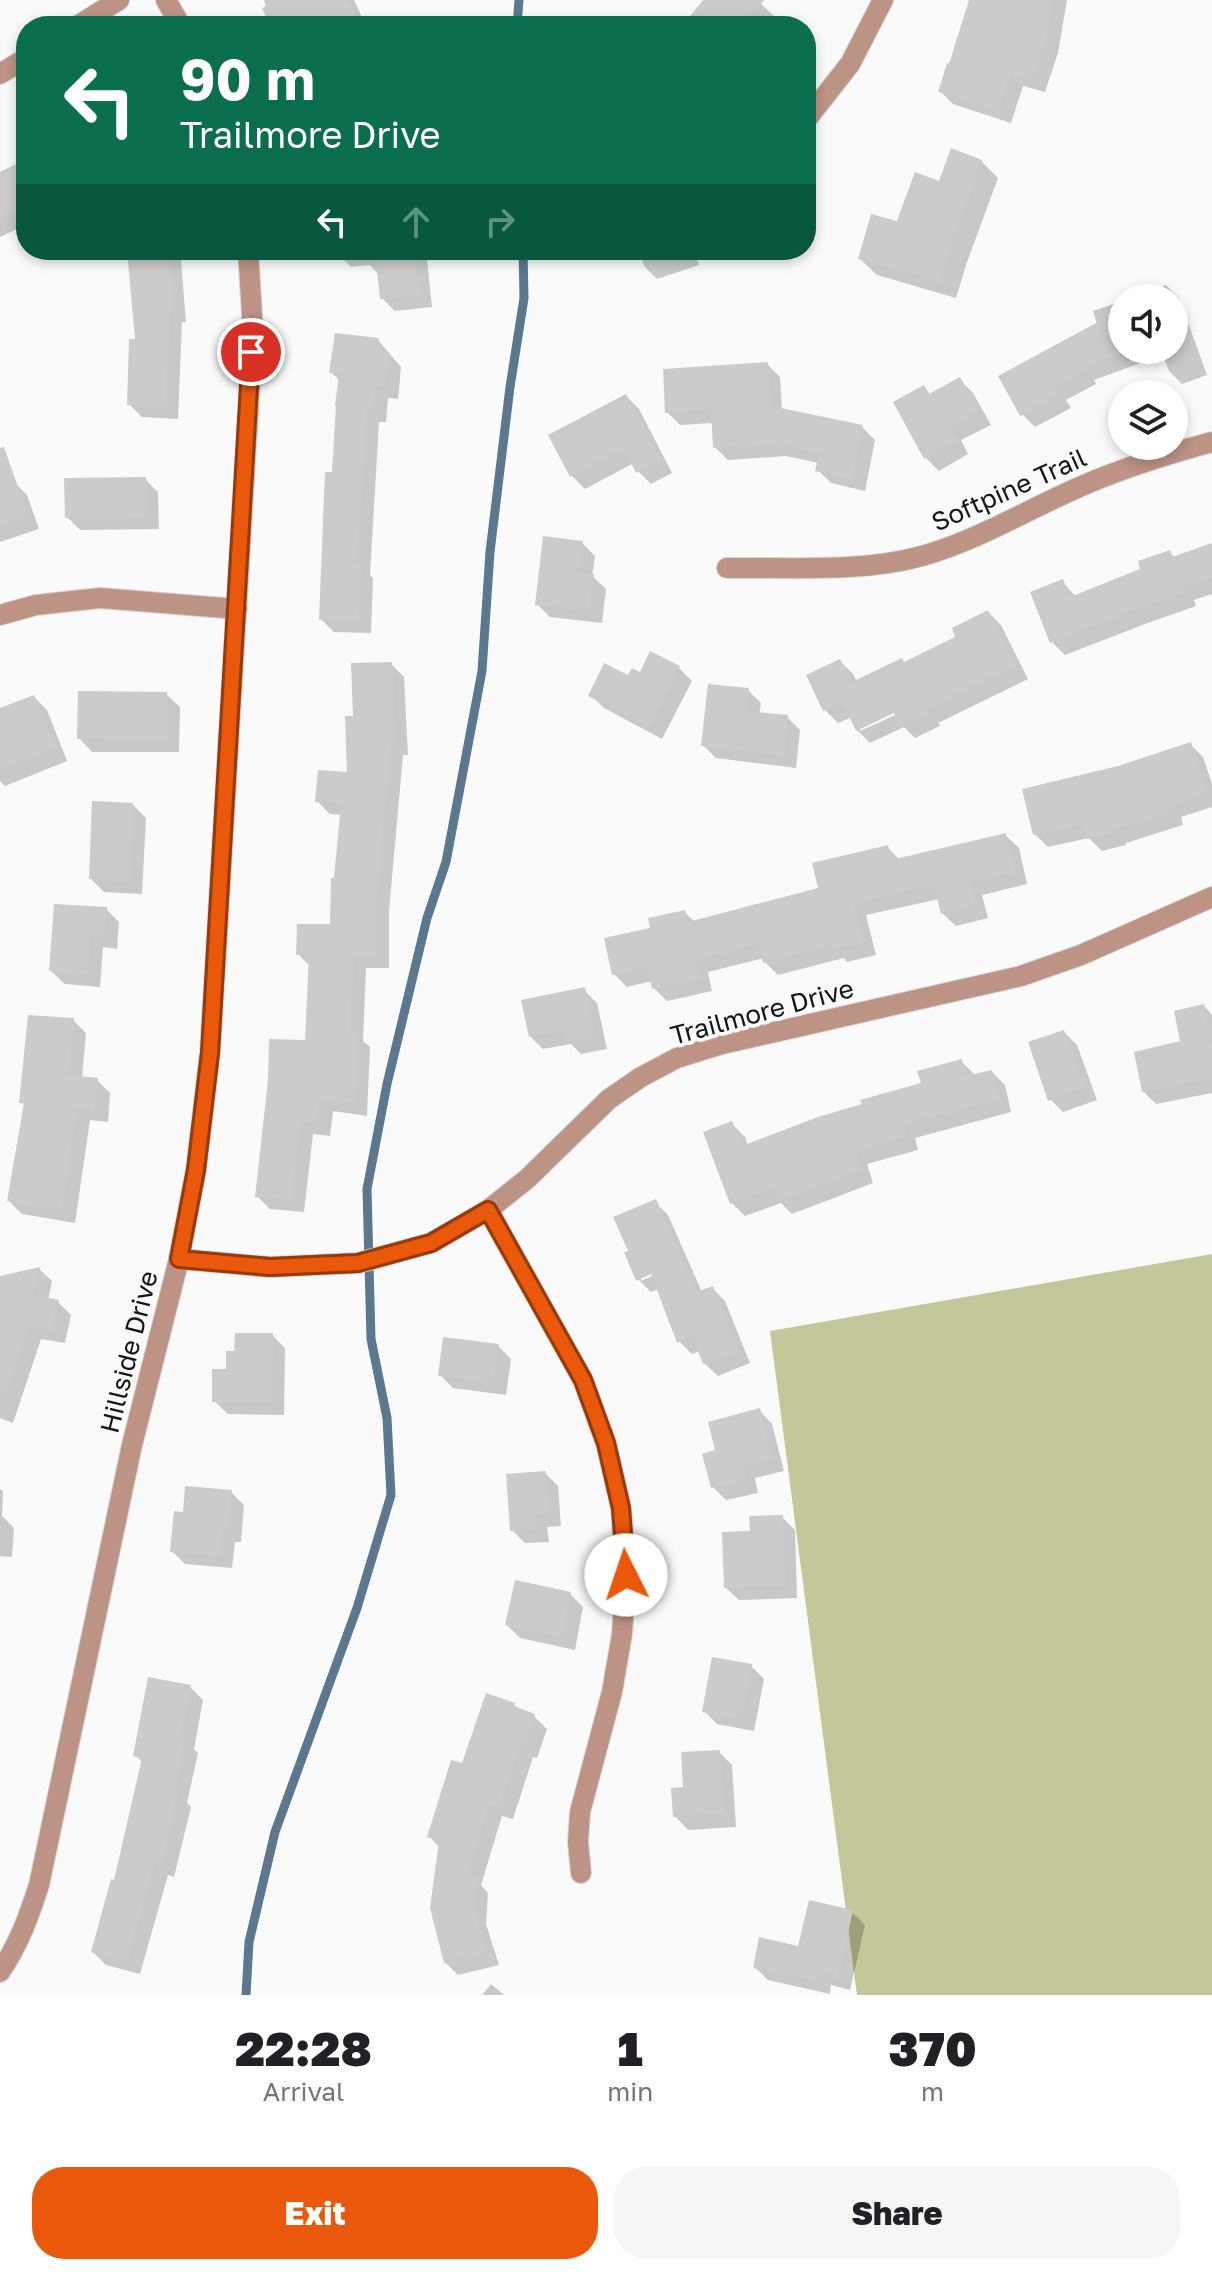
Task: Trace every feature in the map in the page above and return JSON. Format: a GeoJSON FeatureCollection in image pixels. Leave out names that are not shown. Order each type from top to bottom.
{"type":"FeatureCollection","features":[{"type":"Feature","properties":{"kind":"street"},"geometry":{"type":"LineString","coordinates":[[93,16],[119,0]]}},
{"type":"Feature","properties":{"kind":"street"},"geometry":{"type":"LineString","coordinates":[[816,107],[850,64],[883,0]]}},
{"type":"Feature","properties":{"kind":"street","name":"Hillside Drive"},"geometry":{"type":"LineString","coordinates":[[0,1972],[27,1924],[39,1885],[132,1445],[179,1259],[196,1170],[210,1053],[237,609],[253,331],[249,260]]}},
{"type":"Feature","properties":{"kind":"street","name":"Softpine Trail"},"geometry":{"type":"LineString","coordinates":[[727,568],[858,566],[920,556],[966,541],[1138,463],[1212,442]]}},
{"type":"Feature","properties":{"kind":"street"},"geometry":{"type":"LineString","coordinates":[[0,615],[36,605],[100,598],[237,609]]}},
{"type":"Feature","properties":{"kind":"street","name":"Trailmore Drive"},"geometry":{"type":"LineString","coordinates":[[179,1259],[270,1267],[358,1263],[431,1243],[488,1210],[527,1179],[609,1099],[677,1058],[722,1044],[1021,976],[1081,955],[1212,897]]}},
{"type":"Feature","properties":{"kind":"street"},"geometry":{"type":"LineString","coordinates":[[488,1210],[583,1380],[606,1443],[621,1508],[626,1575],[622,1634],[612,1692],[580,1812],[578,1842],[581,1873]]}},
{"type":"Feature","properties":{"kind":"green space"},"geometry":{"type":"Polygon","coordinates":[[[1212,1254],[1212,1995],[857,1995],[770,1331],[1212,1254]]]}},
{"type":"Feature","properties":{"kind":"building"},"geometry":{"type":"Polygon","coordinates":[[[280,0],[348,0],[355,16],[266,16],[262,8],[280,0]]]}},
{"type":"Feature","properties":{"kind":"building"},"geometry":{"type":"Polygon","coordinates":[[[703,0],[764,0],[751,16],[690,16],[703,0]]]}},
{"type":"Feature","properties":{"kind":"building"},"geometry":{"type":"Polygon","coordinates":[[[969,0],[1052,0],[1046,39],[1032,80],[1010,74],[998,111],[938,92],[969,0]]]}},
{"type":"Feature","properties":{"kind":"building"},"geometry":{"type":"Polygon","coordinates":[[[951,148],[982,160],[940,282],[858,259],[871,214],[897,221],[915,172],[939,181],[951,148]]]}},
{"type":"Feature","properties":{"kind":"building"},"geometry":{"type":"Polygon","coordinates":[[[16,164],[16,210],[0,218],[0,172],[16,164]]]}},
{"type":"Feature","properties":{"kind":"building"},"geometry":{"type":"Polygon","coordinates":[[[128,260],[170,260],[174,309],[170,310],[166,406],[127,405],[129,339],[135,339],[128,260]]]}},
{"type":"Feature","properties":{"kind":"building"},"geometry":{"type":"Polygon","coordinates":[[[376,260],[416,260],[420,295],[380,299],[376,260]]]}},
{"type":"Feature","properties":{"kind":"building"},"geometry":{"type":"Polygon","coordinates":[[[1108,317],[1108,358],[1082,367],[1084,370],[1055,387],[1059,395],[1020,416],[998,376],[1108,317]]]}},
{"type":"Feature","properties":{"kind":"building"},"geometry":{"type":"Polygon","coordinates":[[[335,333],[379,338],[377,351],[389,352],[385,386],[376,386],[373,410],[367,410],[357,563],[361,563],[359,621],[319,620],[325,472],[332,472],[339,374],[329,373],[335,333]]]}},
{"type":"Feature","properties":{"kind":"building"},"geometry":{"type":"Polygon","coordinates":[[[768,362],[771,406],[863,425],[852,479],[815,471],[819,454],[771,444],[713,448],[711,410],[665,413],[663,369],[768,362]]]}},
{"type":"Feature","properties":{"kind":"building"},"geometry":{"type":"Polygon","coordinates":[[[960,377],[979,411],[950,427],[957,440],[924,459],[893,402],[924,385],[929,394],[960,377]]]}},
{"type":"Feature","properties":{"kind":"building"},"geometry":{"type":"Polygon","coordinates":[[[626,394],[661,459],[636,473],[624,449],[570,477],[548,435],[626,394]]]}},
{"type":"Feature","properties":{"kind":"building"},"geometry":{"type":"Polygon","coordinates":[[[4,447],[28,516],[0,525],[0,448],[4,447]]]}},
{"type":"Feature","properties":{"kind":"building"},"geometry":{"type":"Polygon","coordinates":[[[146,477],[146,517],[65,518],[64,478],[146,477]]]}},
{"type":"Feature","properties":{"kind":"building"},"geometry":{"type":"Polygon","coordinates":[[[543,536],[583,541],[579,573],[594,574],[590,611],[535,605],[543,536]]]}},
{"type":"Feature","properties":{"kind":"building"},"geometry":{"type":"Polygon","coordinates":[[[1212,543],[1212,578],[1182,587],[1185,593],[1050,643],[1030,592],[1063,579],[1070,597],[1140,569],[1138,561],[1170,550],[1172,557],[1212,543]]]}},
{"type":"Feature","properties":{"kind":"building"},"geometry":{"type":"Polygon","coordinates":[[[988,610],[1016,666],[927,709],[929,713],[900,726],[894,713],[856,731],[843,703],[823,711],[806,675],[840,659],[852,682],[902,658],[904,662],[955,637],[952,628],[988,610]]]}},
{"type":"Feature","properties":{"kind":"building"},"geometry":{"type":"Polygon","coordinates":[[[650,651],[680,666],[649,727],[588,696],[604,663],[628,675],[632,668],[640,672],[650,651]]]}},
{"type":"Feature","properties":{"kind":"building"},"geometry":{"type":"Polygon","coordinates":[[[392,662],[395,743],[391,743],[377,897],[377,956],[354,956],[350,1032],[358,1032],[355,1104],[320,1099],[317,1124],[300,1121],[292,1200],[255,1197],[268,1080],[269,1039],[305,1040],[309,955],[296,955],[297,924],[330,924],[331,878],[334,878],[341,804],[315,802],[318,770],[347,772],[345,716],[353,716],[351,663],[392,662]]]}},
{"type":"Feature","properties":{"kind":"building"},"geometry":{"type":"Polygon","coordinates":[[[708,684],[749,688],[746,711],[788,715],[784,756],[701,746],[708,684]]]}},
{"type":"Feature","properties":{"kind":"building"},"geometry":{"type":"Polygon","coordinates":[[[78,691],[167,692],[167,740],[77,739],[78,691]]]}},
{"type":"Feature","properties":{"kind":"building"},"geometry":{"type":"Polygon","coordinates":[[[34,695],[56,747],[0,770],[0,708],[34,695]]]}},
{"type":"Feature","properties":{"kind":"building"},"geometry":{"type":"Polygon","coordinates":[[[1191,742],[1207,792],[1169,804],[1172,812],[1114,830],[1114,833],[1087,839],[1083,824],[1033,835],[1022,789],[1118,766],[1191,742]]]}},
{"type":"Feature","properties":{"kind":"building"},"geometry":{"type":"Polygon","coordinates":[[[92,801],[133,803],[130,882],[89,879],[92,801]]]}},
{"type":"Feature","properties":{"kind":"building"},"geometry":{"type":"Polygon","coordinates":[[[1006,833],[1015,872],[970,882],[976,905],[941,914],[934,885],[854,903],[864,943],[832,949],[831,945],[763,963],[758,944],[696,960],[701,978],[652,989],[647,967],[612,975],[604,938],[650,928],[648,918],[685,910],[688,922],[818,888],[812,863],[888,845],[891,860],[1006,833]]]}},
{"type":"Feature","properties":{"kind":"building"},"geometry":{"type":"Polygon","coordinates":[[[54,904],[107,907],[104,937],[90,935],[88,975],[49,971],[54,904]]]}},
{"type":"Feature","properties":{"kind":"building"},"geometry":{"type":"Polygon","coordinates":[[[585,987],[595,1036],[566,1042],[564,1030],[529,1037],[521,1000],[585,987]]]}},
{"type":"Feature","properties":{"kind":"building"},"geometry":{"type":"Polygon","coordinates":[[[1204,1004],[1212,1043],[1212,1078],[1142,1092],[1134,1052],[1180,1041],[1174,1011],[1204,1004]]]}},
{"type":"Feature","properties":{"kind":"building"},"geometry":{"type":"Polygon","coordinates":[[[28,1015],[74,1018],[69,1075],[98,1078],[95,1110],[77,1108],[62,1211],[7,1201],[24,1103],[19,1103],[28,1015]]]}},
{"type":"Feature","properties":{"kind":"building"},"geometry":{"type":"Polygon","coordinates":[[[1064,1030],[1085,1087],[1048,1101],[1028,1042],[1064,1030]]]}},
{"type":"Feature","properties":{"kind":"building"},"geometry":{"type":"Polygon","coordinates":[[[962,1059],[965,1076],[992,1070],[999,1099],[903,1125],[906,1137],[855,1151],[861,1170],[777,1202],[771,1189],[730,1204],[703,1132],[732,1121],[742,1146],[862,1104],[860,1100],[921,1083],[917,1071],[962,1059]]]}},
{"type":"Feature","properties":{"kind":"building"},"geometry":{"type":"Polygon","coordinates":[[[656,1199],[696,1292],[713,1286],[738,1350],[703,1364],[692,1336],[677,1343],[651,1274],[636,1281],[624,1252],[628,1251],[613,1217],[656,1199]]]}},
{"type":"Feature","properties":{"kind":"building"},"geometry":{"type":"Polygon","coordinates":[[[40,1267],[33,1295],[59,1300],[52,1331],[28,1327],[5,1398],[0,1397],[0,1276],[40,1267]]]}},
{"type":"Feature","properties":{"kind":"building"},"geometry":{"type":"Polygon","coordinates":[[[235,1333],[273,1333],[272,1402],[212,1402],[212,1369],[226,1369],[226,1351],[234,1351],[235,1333]]]}},
{"type":"Feature","properties":{"kind":"building"},"geometry":{"type":"Polygon","coordinates":[[[443,1337],[499,1344],[493,1383],[438,1376],[443,1337]]]}},
{"type":"Feature","properties":{"kind":"building"},"geometry":{"type":"Polygon","coordinates":[[[760,1408],[772,1458],[743,1465],[746,1480],[711,1488],[702,1454],[715,1450],[708,1422],[760,1408]]]}},
{"type":"Feature","properties":{"kind":"building"},"geometry":{"type":"Polygon","coordinates":[[[546,1471],[549,1514],[535,1514],[537,1529],[510,1531],[506,1474],[546,1471]]]}},
{"type":"Feature","properties":{"kind":"building"},"geometry":{"type":"Polygon","coordinates":[[[185,1486],[232,1490],[228,1530],[223,1530],[220,1556],[170,1552],[174,1511],[183,1512],[185,1486]]]}},
{"type":"Feature","properties":{"kind":"building"},"geometry":{"type":"Polygon","coordinates":[[[783,1515],[785,1586],[724,1588],[722,1532],[750,1531],[749,1516],[783,1515]]]}},
{"type":"Feature","properties":{"kind":"building"},"geometry":{"type":"Polygon","coordinates":[[[515,1580],[571,1592],[562,1638],[505,1625],[515,1580]]]}},
{"type":"Feature","properties":{"kind":"building"},"geometry":{"type":"Polygon","coordinates":[[[712,1657],[752,1664],[742,1719],[702,1712],[712,1657]]]}},
{"type":"Feature","properties":{"kind":"building"},"geometry":{"type":"Polygon","coordinates":[[[148,1677],[191,1685],[181,1737],[185,1738],[175,1791],[178,1792],[162,1865],[155,1863],[127,1962],[91,1952],[111,1879],[114,1880],[142,1758],[133,1756],[148,1677]]]}},
{"type":"Feature","properties":{"kind":"building"},"geometry":{"type":"Polygon","coordinates":[[[486,1693],[535,1714],[524,1747],[520,1745],[500,1807],[489,1804],[467,1877],[476,1878],[474,1909],[487,1953],[444,1963],[430,1908],[439,1841],[427,1837],[451,1760],[462,1763],[486,1693]]]}},
{"type":"Feature","properties":{"kind":"building"},"geometry":{"type":"Polygon","coordinates":[[[720,1750],[724,1814],[673,1817],[671,1788],[683,1787],[681,1752],[720,1750]]]}},
{"type":"Feature","properties":{"kind":"building"},"geometry":{"type":"Polygon","coordinates":[[[809,1900],[853,1910],[838,1978],[819,1973],[817,1982],[753,1968],[759,1937],[798,1946],[809,1900]]]}},
{"type":"Feature","properties":{"kind":"waterway"},"geometry":{"type":"LineString","coordinates":[[518,16],[519,0]]}},
{"type":"Feature","properties":{"kind":"waterway"},"geometry":{"type":"LineString","coordinates":[[246,1995],[249,1942],[275,1832],[357,1608],[391,1495],[387,1418],[371,1339],[367,1189],[387,1084],[427,918],[446,862],[482,671],[490,552],[524,298],[523,260]]}},
{"type":"Feature","properties":{"kind":"route"},"geometry":{"type":"LineString","coordinates":[[251,352],[210,1053],[196,1170],[179,1259],[270,1267],[358,1263],[431,1243],[488,1210],[583,1380],[606,1443],[621,1508],[626,1575]]}}]}
